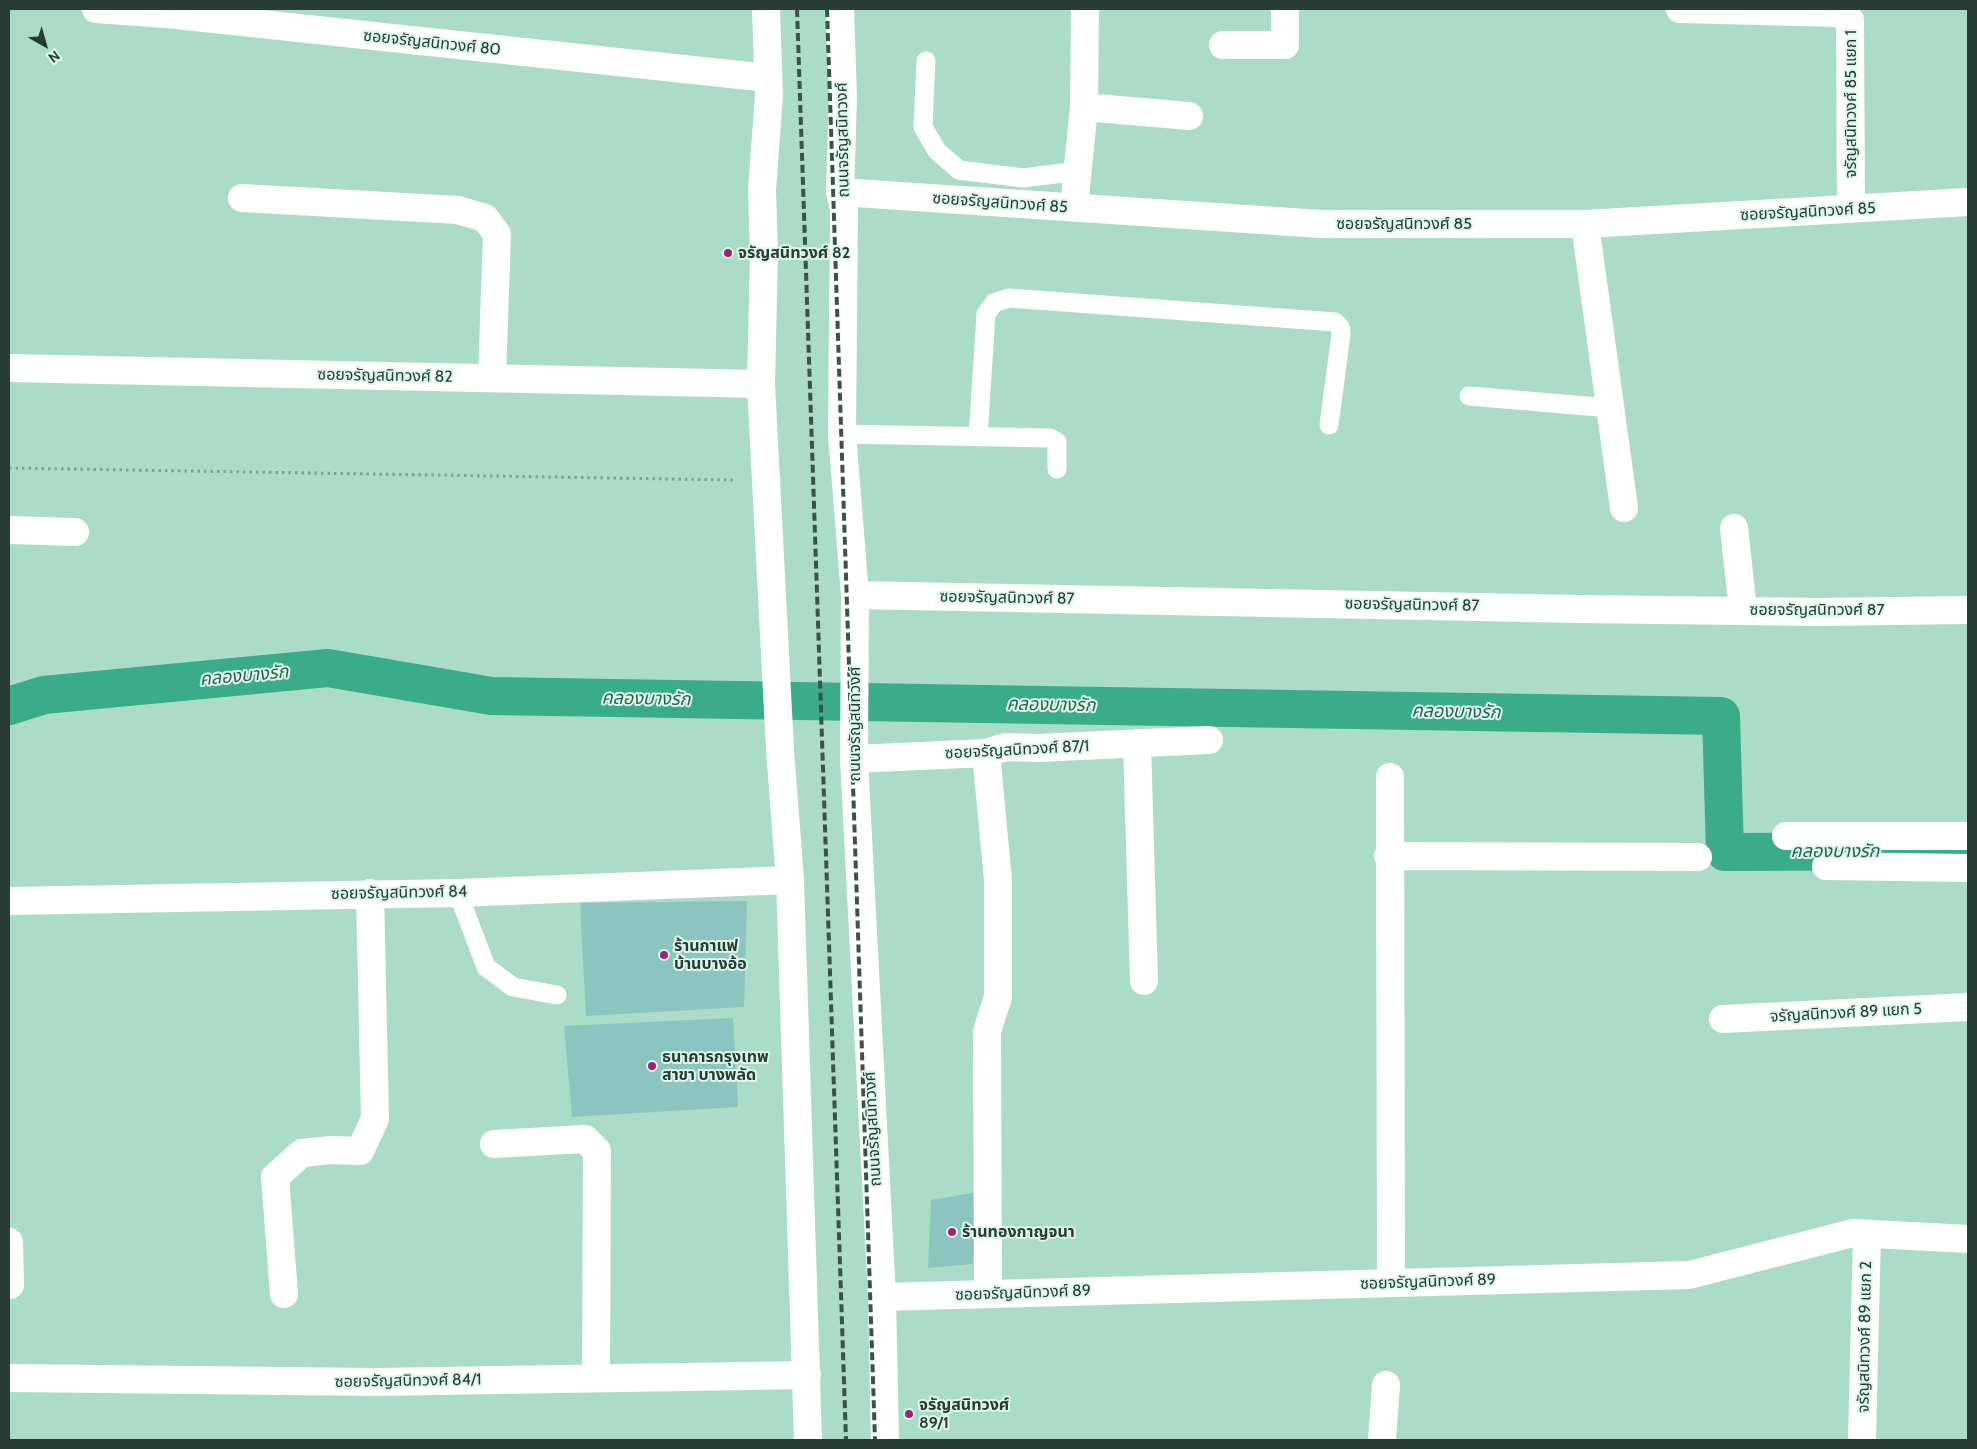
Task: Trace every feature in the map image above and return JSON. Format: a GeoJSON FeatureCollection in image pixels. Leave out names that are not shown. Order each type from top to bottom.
{"type":"FeatureCollection","features":[{"type":"Feature","properties":{"kind":"street","name":"ซอยจรัญสนิทวงศ์ 80"},"geometry":{"type":"LineString","coordinates":[[96,9],[177,15],[768,78]]}},
{"type":"Feature","properties":{"kind":"street"},"geometry":{"type":"LineString","coordinates":[[766,9],[768,78],[762,190],[764,253],[761,384],[780,750],[790,880],[808,1440]]}},
{"type":"Feature","properties":{"kind":"street","name":"ถนนจรัญสนิทวงศ์"},"geometry":{"type":"LineString","coordinates":[[840,9],[843,97],[840,192],[844,209],[842,434],[855,595],[854,759],[882,1297],[885,1440]]}},
{"type":"Feature","properties":{"kind":"street"},"geometry":{"type":"LineString","coordinates":[[1074,208],[1084,107],[1085,9]]}},
{"type":"Feature","properties":{"kind":"street"},"geometry":{"type":"LineString","coordinates":[[1223,44],[1284,45],[1285,9]]}},
{"type":"Feature","properties":{"kind":"street","name":"จรัญสนิทวงศ์ 85 แยก 1"},"geometry":{"type":"LineString","coordinates":[[1680,9],[1838,13],[1850,20],[1851,209]]}},
{"type":"Feature","properties":{"kind":"street"},"geometry":{"type":"LineString","coordinates":[[1084,107],[1189,116]]}},
{"type":"Feature","properties":{"kind":"street","name":"ซอยจรัญสนิทวงศ์ 85"},"geometry":{"type":"LineString","coordinates":[[840,192],[1320,224],[1585,224],[1968,202]]}},
{"type":"Feature","properties":{"kind":"street"},"geometry":{"type":"LineString","coordinates":[[242,198],[458,210],[485,218],[497,234],[492,378]]}},
{"type":"Feature","properties":{"kind":"street"},"geometry":{"type":"LineString","coordinates":[[1585,224],[1624,508]]}},
{"type":"Feature","properties":{"kind":"street","name":"ซอยจรัญสนิทวงศ์ 82"},"geometry":{"type":"LineString","coordinates":[[9,368],[761,384]]}},
{"type":"Feature","properties":{"kind":"street"},"geometry":{"type":"LineString","coordinates":[[1734,528],[1743,610]]}},
{"type":"Feature","properties":{"kind":"street"},"geometry":{"type":"LineString","coordinates":[[9,530],[75,532]]}},
{"type":"Feature","properties":{"kind":"street","name":"ซอยจรัญสนิทวงศ์ 87"},"geometry":{"type":"LineString","coordinates":[[855,595],[1818,612],[1968,610]]}},
{"type":"Feature","properties":{"kind":"street","name":"ซอยจรัญสนิทวงศ์ 87/1"},"geometry":{"type":"LineString","coordinates":[[854,759],[986,753],[1006,747],[1209,740]]}},
{"type":"Feature","properties":{"kind":"street"},"geometry":{"type":"LineString","coordinates":[[1137,743],[1144,981]]}},
{"type":"Feature","properties":{"kind":"street"},"geometry":{"type":"LineString","coordinates":[[986,753],[998,889],[998,997],[987,1031],[988,1294]]}},
{"type":"Feature","properties":{"kind":"street"},"geometry":{"type":"LineString","coordinates":[[1390,777],[1388,856],[1391,1283]]}},
{"type":"Feature","properties":{"kind":"street"},"geometry":{"type":"LineString","coordinates":[[1786,836],[1968,836]]}},
{"type":"Feature","properties":{"kind":"street"},"geometry":{"type":"LineString","coordinates":[[1388,856],[1698,857]]}},
{"type":"Feature","properties":{"kind":"street"},"geometry":{"type":"LineString","coordinates":[[1826,866],[1968,868]]}},
{"type":"Feature","properties":{"kind":"street","name":"ซอยจรัญสนิทวงศ์ 84"},"geometry":{"type":"LineString","coordinates":[[9,901],[370,893],[458,893],[790,880]]}},
{"type":"Feature","properties":{"kind":"street"},"geometry":{"type":"LineString","coordinates":[[284,1294],[275,1177],[302,1153],[331,1150],[360,1151],[375,1119],[370,893]]}},
{"type":"Feature","properties":{"kind":"street","name":"จรัญสนิทวงศ์ 89 แยก 5"},"geometry":{"type":"LineString","coordinates":[[1723,1019],[1968,1006]]}},
{"type":"Feature","properties":{"kind":"street"},"geometry":{"type":"LineString","coordinates":[[494,1144],[585,1139],[597,1151],[596,1378]]}},
{"type":"Feature","properties":{"kind":"street","name":"ซอยจรัญสนิทวงศ์ 89"},"geometry":{"type":"LineString","coordinates":[[882,1297],[1689,1275],[1853,1234],[1968,1239]]}},
{"type":"Feature","properties":{"kind":"street","name":"จรัญสนิทวงศ์ 89 แยก 2"},"geometry":{"type":"LineString","coordinates":[[1862,1440],[1867,1234]]}},
{"type":"Feature","properties":{"kind":"street"},"geometry":{"type":"LineString","coordinates":[[9,1242],[10,1285]]}},
{"type":"Feature","properties":{"kind":"street","name":"ซอยจรัญสนิทวงศ์ 84/1"},"geometry":{"type":"LineString","coordinates":[[9,1378],[376,1382],[807,1375]]}},
{"type":"Feature","properties":{"kind":"street"},"geometry":{"type":"LineString","coordinates":[[1382,1440],[1386,1385]]}},
{"type":"Feature","properties":{"kind":"lane"},"geometry":{"type":"LineString","coordinates":[[926,62],[923,127],[937,151],[960,170],[1023,178],[1078,171]]}},
{"type":"Feature","properties":{"kind":"lane"},"geometry":{"type":"LineString","coordinates":[[978,437],[986,312],[994,303],[1009,298],[1335,322],[1340,328],[1341,334],[1329,425]]}},
{"type":"Feature","properties":{"kind":"lane"},"geometry":{"type":"LineString","coordinates":[[1469,396],[1610,408]]}},
{"type":"Feature","properties":{"kind":"lane"},"geometry":{"type":"LineString","coordinates":[[842,434],[1054,439],[1057,442],[1057,469]]}},
{"type":"Feature","properties":{"kind":"lane"},"geometry":{"type":"LineString","coordinates":[[458,893],[486,967],[513,987],[557,995]]}},
{"type":"Feature","properties":{"kind":"path"},"geometry":{"type":"LineString","coordinates":[[9,468],[766,480]]}},
{"type":"Feature","properties":{"kind":"building","name":"ร้านกาแฟ บ้านบางอ้อ"},"geometry":{"type":"Polygon","coordinates":[[[747,901],[744,1007],[586,1016],[580,903],[747,901]]]}},
{"type":"Feature","properties":{"kind":"building","name":"ธนาคารกรุงเทพ สาขา บางพลัด"},"geometry":{"type":"Polygon","coordinates":[[[733,1018],[738,1107],[572,1117],[564,1026],[733,1018]]]}},
{"type":"Feature","properties":{"kind":"building","name":"ร้านทองกาญจนา"},"geometry":{"type":"Polygon","coordinates":[[[978,1192],[973,1264],[928,1268],[931,1200],[978,1192]]]}},
{"type":"Feature","properties":{"kind":"waterway","name":"คลองบางรัก"},"geometry":{"type":"LineString","coordinates":[[9,706],[44,695],[328,668],[491,696],[1721,716],[1725,852],[1968,851]]}},
{"type":"Feature","properties":{"kind":"railway"},"geometry":{"type":"LineString","coordinates":[[797,9],[846,1440]]}},
{"type":"Feature","properties":{"kind":"railway"},"geometry":{"type":"LineString","coordinates":[[827,9],[875,1440]]}},
{"type":"Feature","properties":{"kind":"place","name":"จรัญสนิทวงศ์ 82"},"geometry":{"type":"Point","coordinates":[728,253]}},
{"type":"Feature","properties":{"kind":"place","name":"ร้านกาแฟ บ้านบางอ้อ"},"geometry":{"type":"Point","coordinates":[664,955]}},
{"type":"Feature","properties":{"kind":"place","name":"ธนาคารกรุงเทพ สาขา บางพลัด"},"geometry":{"type":"Point","coordinates":[652,1066]}},
{"type":"Feature","properties":{"kind":"place","name":"ร้านทองกาญจนา"},"geometry":{"type":"Point","coordinates":[952,1232]}},
{"type":"Feature","properties":{"kind":"place","name":"จรัญสนิทวงศ์ 89/1"},"geometry":{"type":"Point","coordinates":[909,1414]}}]}
